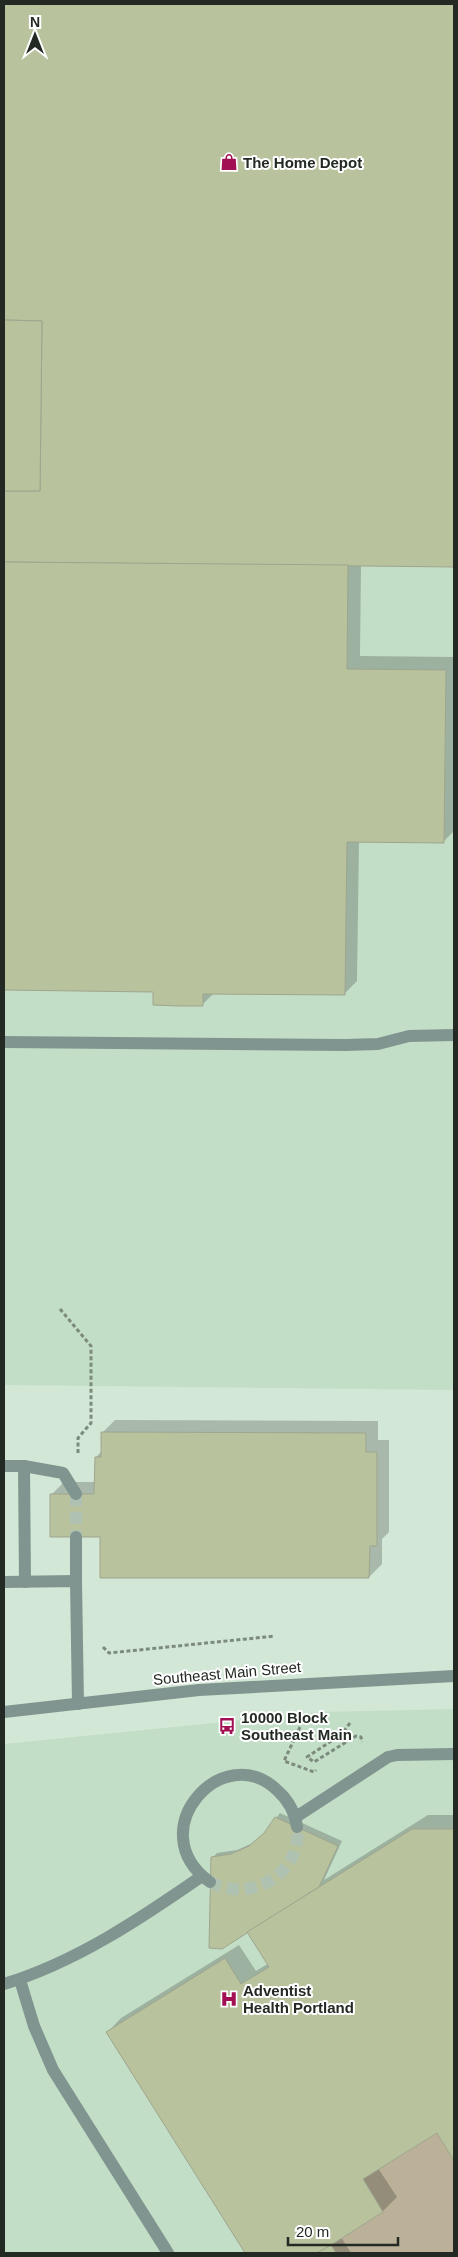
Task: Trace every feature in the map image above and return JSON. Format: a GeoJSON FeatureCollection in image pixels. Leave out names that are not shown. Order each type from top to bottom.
{"type":"FeatureCollection","features":[{"type":"Feature","properties":{"kind":"street"},"geometry":{"type":"LineString","coordinates":[[4,1042],[345,1045],[378,1044],[408,1036],[454,1035]]}},
{"type":"Feature","properties":{"kind":"street"},"geometry":{"type":"LineString","coordinates":[[4,1466],[24,1466],[63,1473],[76,1494]]}},
{"type":"Feature","properties":{"kind":"street"},"geometry":{"type":"LineString","coordinates":[[24,1466],[25,1582]]}},
{"type":"Feature","properties":{"kind":"street"},"geometry":{"type":"LineString","coordinates":[[76,1537],[78,1704]]}},
{"type":"Feature","properties":{"kind":"street"},"geometry":{"type":"LineString","coordinates":[[4,1582],[76,1582]]}},
{"type":"Feature","properties":{"kind":"street","name":"Southeast Main Street"},"geometry":{"type":"LineString","coordinates":[[4,1712],[208,1689],[454,1676]]}},
{"type":"Feature","properties":{"kind":"street"},"geometry":{"type":"LineString","coordinates":[[4,1984],[56,1966],[206,1879],[192,1865],[185,1851],[183,1836],[185,1815],[196,1796],[212,1783],[232,1776],[254,1777],[273,1785],[287,1800],[296,1822],[388,1757],[397,1755],[454,1754]]}},
{"type":"Feature","properties":{"kind":"street"},"geometry":{"type":"LineString","coordinates":[[20,1980],[34,2026],[53,2070],[168,2253]]}},
{"type":"Feature","properties":{"kind":"path"},"geometry":{"type":"LineString","coordinates":[[60,1309],[91,1346],[91,1423],[78,1438],[78,1455]]}},
{"type":"Feature","properties":{"kind":"path"},"geometry":{"type":"LineString","coordinates":[[97,1642],[109,1653],[275,1636]]}},
{"type":"Feature","properties":{"kind":"path"},"geometry":{"type":"LineString","coordinates":[[350,1723],[342,1734],[307,1756],[314,1762],[356,1736],[363,1741],[355,1746]]}},
{"type":"Feature","properties":{"kind":"path"},"geometry":{"type":"LineString","coordinates":[[300,1727],[284,1761],[314,1772],[322,1767]]}},
{"type":"Feature","properties":{"kind":"shaded area"},"geometry":{"type":"Polygon","coordinates":[[[4,4],[454,4],[454,1390],[4,1385],[4,4]]]}},
{"type":"Feature","properties":{"kind":"shaded area","name":"Adventist Health Portland"},"geometry":{"type":"Polygon","coordinates":[[[454,1709],[454,2253],[4,2253],[4,1744],[322,1712],[454,1709]]]}},
{"type":"Feature","properties":{"kind":"shaded area"},"geometry":{"type":"Polygon","coordinates":[[[437,2133],[454,2161],[454,2253],[336,2253],[331,2245],[383,2212],[363,2179],[437,2133]]]}},
{"type":"Feature","properties":{"kind":"building","name":"The Home Depot"},"geometry":{"type":"Polygon","coordinates":[[[4,4],[454,4],[454,567],[4,562],[4,491],[40,491],[42,321],[4,320],[4,4]]]}},
{"type":"Feature","properties":{"kind":"building"},"geometry":{"type":"Polygon","coordinates":[[[4,320],[42,321],[40,491],[4,491],[4,320]]]}},
{"type":"Feature","properties":{"kind":"building"},"geometry":{"type":"Polygon","coordinates":[[[4,562],[348,565],[347,669],[446,670],[444,843],[347,842],[345,995],[203,994],[203,1006],[179,1006],[153,1005],[153,992],[4,990],[4,562]]]}},
{"type":"Feature","properties":{"kind":"building"},"geometry":{"type":"Polygon","coordinates":[[[101,1432],[366,1433],[366,1452],[377,1452],[377,1546],[370,1546],[369,1578],[100,1578],[100,1537],[50,1537],[50,1494],[94,1494],[95,1457],[101,1457],[101,1432]]]}},
{"type":"Feature","properties":{"kind":"building"},"geometry":{"type":"Polygon","coordinates":[[[275,1817],[338,1846],[319,1887],[222,1949],[209,1948],[211,1857],[231,1854],[249,1846],[264,1833],[275,1817]]]}},
{"type":"Feature","properties":{"kind":"building"},"geometry":{"type":"Polygon","coordinates":[[[412,1829],[454,1829],[454,2161],[437,2133],[363,2179],[383,2212],[331,2245],[317,2253],[245,2253],[106,2032],[225,1958],[241,1984],[269,1967],[247,1932],[412,1829]]]}},
{"type":"Feature","properties":{"kind":"building"},"geometry":{"type":"Polygon","coordinates":[[[331,2245],[336,2253],[317,2253],[331,2245]]]}},
{"type":"Feature","properties":{"kind":"tunnel"},"geometry":{"type":"LineString","coordinates":[[76,1494],[76,1537]]}},
{"type":"Feature","properties":{"kind":"tunnel"},"geometry":{"type":"LineString","coordinates":[[210,1882],[225,1888],[241,1889],[256,1887],[270,1880],[282,1871],[291,1859],[297,1844],[297,1827]]}},
{"type":"Feature","properties":{"kind":"place","name":"The Home Depot"},"geometry":{"type":"Point","coordinates":[229,162]}},
{"type":"Feature","properties":{"kind":"place","name":"10000 Block Southeast Main"},"geometry":{"type":"Point","coordinates":[227,1726]}},
{"type":"Feature","properties":{"kind":"place","name":"Adventist Health Portland"},"geometry":{"type":"Point","coordinates":[229,1999]}}]}
